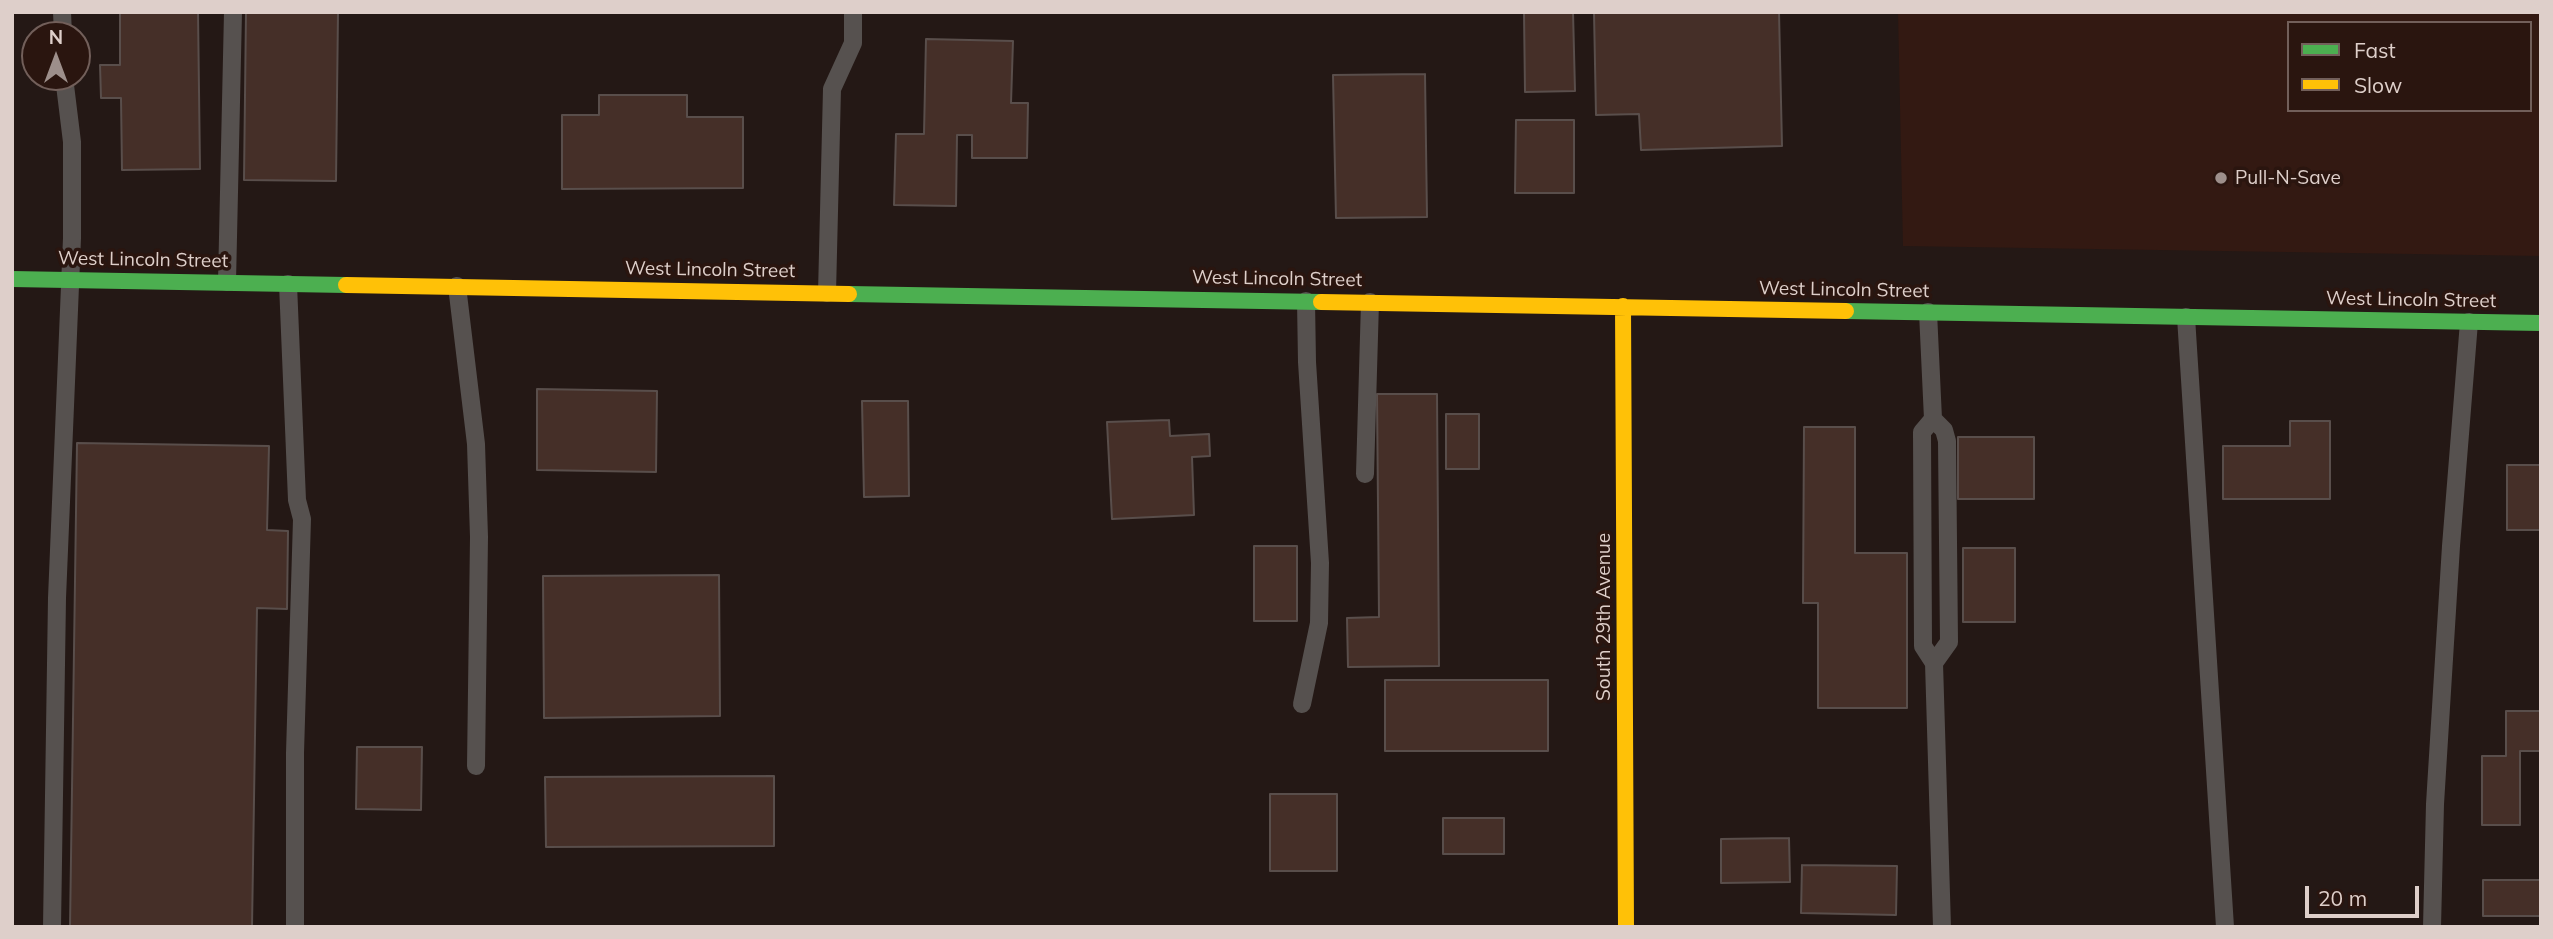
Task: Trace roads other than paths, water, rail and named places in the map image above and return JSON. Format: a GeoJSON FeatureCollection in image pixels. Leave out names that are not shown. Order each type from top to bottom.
{"type":"FeatureCollection","features":[{"type":"Feature","properties":{"kind":"street","name":"West Lincoln Street"},"geometry":{"type":"LineString","coordinates":[[12,279],[2541,323]]}},
{"type":"Feature","properties":{"kind":"street","name":"South 29th Avenue"},"geometry":{"type":"LineString","coordinates":[[1623,306],[1626,927]]}},
{"type":"Feature","properties":{"kind":"lane"},"geometry":{"type":"LineString","coordinates":[[227,282],[233,12]]}},
{"type":"Feature","properties":{"kind":"lane"},"geometry":{"type":"LineString","coordinates":[[827,293],[832,89],[853,43],[853,12]]}},
{"type":"Feature","properties":{"kind":"lane"},"geometry":{"type":"LineString","coordinates":[[51,927],[57,597],[72,142],[66,91]]}},
{"type":"Feature","properties":{"kind":"lane"},"geometry":{"type":"LineString","coordinates":[[288,284],[298,500],[302,519],[295,752],[295,927]]}},
{"type":"Feature","properties":{"kind":"lane"},"geometry":{"type":"LineString","coordinates":[[457,286],[476,444],[480,537],[476,766]]}},
{"type":"Feature","properties":{"kind":"lane"},"geometry":{"type":"LineString","coordinates":[[1302,704],[1319,623],[1320,563],[1307,362],[1306,301]]}},
{"type":"Feature","properties":{"kind":"lane"},"geometry":{"type":"LineString","coordinates":[[1365,474],[1370,302]]}},
{"type":"Feature","properties":{"kind":"lane"},"geometry":{"type":"LineString","coordinates":[[1928,312],[1933,419],[1944,430],[1947,441],[1949,642],[1934,663]]}},
{"type":"Feature","properties":{"kind":"lane"},"geometry":{"type":"LineString","coordinates":[[2186,317],[2225,927]]}},
{"type":"Feature","properties":{"kind":"lane"},"geometry":{"type":"LineString","coordinates":[[2432,927],[2438,763],[2469,322]]}},
{"type":"Feature","properties":{"kind":"lane"},"geometry":{"type":"LineString","coordinates":[[1933,419],[1922,432],[1923,646],[1934,663],[1942,927]]}},
{"type":"Feature","properties":{"kind":"place","name":"Pull-N-Save"},"geometry":{"type":"Point","coordinates":[2221,178]}}]}
